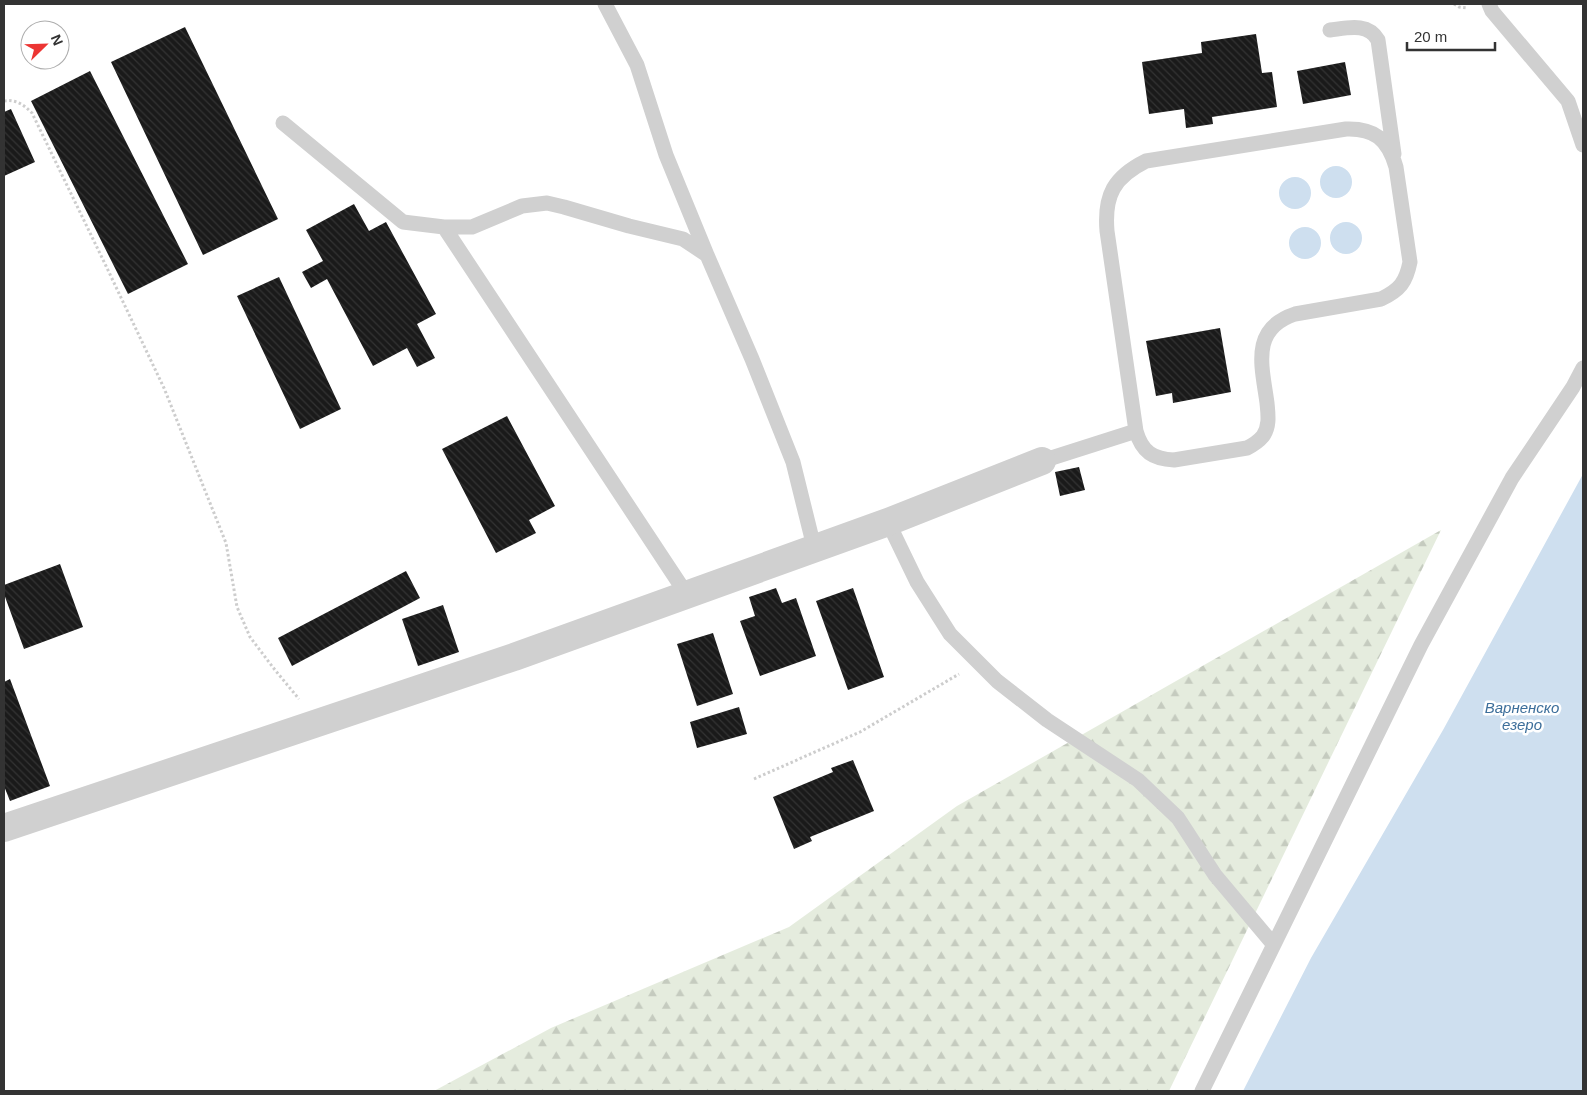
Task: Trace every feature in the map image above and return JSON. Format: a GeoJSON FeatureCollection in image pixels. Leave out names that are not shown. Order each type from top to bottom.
{"type":"FeatureCollection","features":[{"type":"Feature","properties":{"kind":"street"},"geometry":{"type":"LineString","coordinates":[[4,828],[514,657],[814,547],[888,522],[1042,460]]}},
{"type":"Feature","properties":{"kind":"lane"},"geometry":{"type":"LineString","coordinates":[[604,4],[637,65],[666,155],[752,359],[792,462],[814,547]]}},
{"type":"Feature","properties":{"kind":"lane"},"geometry":{"type":"LineString","coordinates":[[1489,4],[1568,101],[1583,146]]}},
{"type":"Feature","properties":{"kind":"lane"},"geometry":{"type":"LineString","coordinates":[[1330,30],[1361,27],[1372,31],[1378,40],[1410,262],[1408,274],[1402,285],[1392,294],[1381,299],[1295,314],[1283,318],[1274,325],[1266,335],[1262,346],[1261,359],[1268,417],[1267,427],[1263,436],[1256,443],[1247,448],[1174,460],[1164,460],[1145,450],[1139,442],[1136,431],[1105,214],[1109,196],[1118,181],[1130,169],[1146,162],[1346,129],[1360,129],[1373,133],[1384,141],[1392,153],[1396,166]]}},
{"type":"Feature","properties":{"kind":"lane"},"geometry":{"type":"LineString","coordinates":[[283,123],[403,222],[444,227],[472,227],[522,206],[547,203],[683,239],[707,256]]}},
{"type":"Feature","properties":{"kind":"lane"},"geometry":{"type":"LineString","coordinates":[[444,227],[687,595]]}},
{"type":"Feature","properties":{"kind":"lane"},"geometry":{"type":"LineString","coordinates":[[1202,1091],[1421,645],[1512,478],[1573,387],[1583,368]]}},
{"type":"Feature","properties":{"kind":"lane"},"geometry":{"type":"LineString","coordinates":[[1042,460],[1136,431]]}},
{"type":"Feature","properties":{"kind":"lane"},"geometry":{"type":"LineString","coordinates":[[888,522],[922,590],[950,634],[997,681],[1048,720],[1145,786],[1178,818],[1215,875],[1274,944]]}},
{"type":"Feature","properties":{"kind":"path"},"geometry":{"type":"LineString","coordinates":[[4,101],[17,102],[26,106],[32,113],[164,388],[226,544],[237,607],[250,637],[319,722]]}},
{"type":"Feature","properties":{"kind":"path"},"geometry":{"type":"LineString","coordinates":[[754,780],[860,732],[954,678],[975,661]]}},
{"type":"Feature","properties":{"kind":"green space"},"geometry":{"type":"Polygon","coordinates":[[[1441,530],[1169,1091],[434,1091],[551,1028],[789,927],[957,806],[1441,530]]]}},
{"type":"Feature","properties":{"kind":"water"},"geometry":{"type":"Polygon","coordinates":[[[1336,166],[1342,167],[1347,171],[1351,176],[1351,188],[1347,193],[1342,197],[1336,198],[1330,197],[1325,193],[1321,188],[1320,182],[1321,176],[1325,171],[1330,167],[1336,166]]]}},
{"type":"Feature","properties":{"kind":"water"},"geometry":{"type":"Polygon","coordinates":[[[1295,177],[1301,178],[1306,182],[1310,187],[1310,199],[1306,204],[1301,208],[1295,209],[1289,208],[1284,204],[1280,199],[1279,193],[1280,187],[1284,182],[1289,178],[1295,177]]]}},
{"type":"Feature","properties":{"kind":"water"},"geometry":{"type":"Polygon","coordinates":[[[1346,222],[1352,223],[1357,227],[1361,232],[1361,244],[1357,249],[1352,253],[1346,254],[1340,253],[1335,249],[1331,244],[1330,238],[1331,232],[1335,227],[1340,223],[1346,222]]]}},
{"type":"Feature","properties":{"kind":"water"},"geometry":{"type":"Polygon","coordinates":[[[1305,227],[1311,228],[1316,232],[1320,237],[1320,249],[1316,254],[1311,258],[1305,259],[1299,258],[1294,254],[1290,249],[1289,243],[1290,237],[1294,232],[1299,228],[1305,227]]]}},
{"type":"Feature","properties":{"kind":"water","name":"Варненско езеро"},"geometry":{"type":"Polygon","coordinates":[[[1583,474],[1583,1091],[1243,1091],[1311,958],[1443,730],[1583,474]]]}},
{"type":"Feature","properties":{"kind":"building"},"geometry":{"type":"Polygon","coordinates":[[[185,27],[278,219],[203,255],[111,62],[185,27]]]}},
{"type":"Feature","properties":{"kind":"building"},"geometry":{"type":"Polygon","coordinates":[[[1256,34],[1262,73],[1272,72],[1277,107],[1212,117],[1213,124],[1186,128],[1184,109],[1149,114],[1142,62],[1202,53],[1201,42],[1256,34]]]}},
{"type":"Feature","properties":{"kind":"building"},"geometry":{"type":"Polygon","coordinates":[[[1345,62],[1351,95],[1303,104],[1297,71],[1345,62]]]}},
{"type":"Feature","properties":{"kind":"building"},"geometry":{"type":"Polygon","coordinates":[[[90,71],[188,264],[128,294],[31,101],[90,71]]]}},
{"type":"Feature","properties":{"kind":"building"},"geometry":{"type":"Polygon","coordinates":[[[11,109],[35,162],[4,176],[4,112],[11,109]]]}},
{"type":"Feature","properties":{"kind":"building"},"geometry":{"type":"Polygon","coordinates":[[[354,204],[369,231],[386,222],[436,314],[417,324],[435,358],[417,367],[407,348],[373,366],[327,279],[311,288],[302,272],[323,261],[306,230],[354,204]]]}},
{"type":"Feature","properties":{"kind":"building"},"geometry":{"type":"Polygon","coordinates":[[[279,277],[341,409],[300,429],[237,296],[279,277]]]}},
{"type":"Feature","properties":{"kind":"building"},"geometry":{"type":"Polygon","coordinates":[[[1220,328],[1231,392],[1173,403],[1172,393],[1156,396],[1146,341],[1220,328]]]}},
{"type":"Feature","properties":{"kind":"building"},"geometry":{"type":"Polygon","coordinates":[[[507,416],[555,506],[529,520],[536,533],[496,553],[442,449],[507,416]]]}},
{"type":"Feature","properties":{"kind":"building"},"geometry":{"type":"Polygon","coordinates":[[[1079,467],[1085,490],[1060,496],[1055,472],[1079,467]]]}},
{"type":"Feature","properties":{"kind":"building"},"geometry":{"type":"Polygon","coordinates":[[[60,564],[83,627],[24,649],[4,594],[4,585],[60,564]]]}},
{"type":"Feature","properties":{"kind":"building"},"geometry":{"type":"Polygon","coordinates":[[[406,571],[420,598],[292,666],[278,638],[406,571]]]}},
{"type":"Feature","properties":{"kind":"building"},"geometry":{"type":"Polygon","coordinates":[[[776,588],[782,603],[796,598],[816,656],[760,676],[740,621],[755,616],[749,597],[776,588]]]}},
{"type":"Feature","properties":{"kind":"building"},"geometry":{"type":"Polygon","coordinates":[[[853,588],[884,677],[848,690],[816,601],[853,588]]]}},
{"type":"Feature","properties":{"kind":"building"},"geometry":{"type":"Polygon","coordinates":[[[443,605],[459,652],[418,666],[402,619],[443,605]]]}},
{"type":"Feature","properties":{"kind":"building"},"geometry":{"type":"Polygon","coordinates":[[[713,633],[733,694],[697,706],[677,644],[713,633]]]}},
{"type":"Feature","properties":{"kind":"building"},"geometry":{"type":"Polygon","coordinates":[[[10,679],[50,786],[10,801],[4,786],[4,682],[10,679]]]}},
{"type":"Feature","properties":{"kind":"building"},"geometry":{"type":"Polygon","coordinates":[[[739,707],[747,734],[697,748],[690,722],[739,707]]]}},
{"type":"Feature","properties":{"kind":"building"},"geometry":{"type":"Polygon","coordinates":[[[853,760],[874,811],[810,837],[812,841],[794,849],[773,797],[833,772],[831,768],[853,760]]]}}]}
